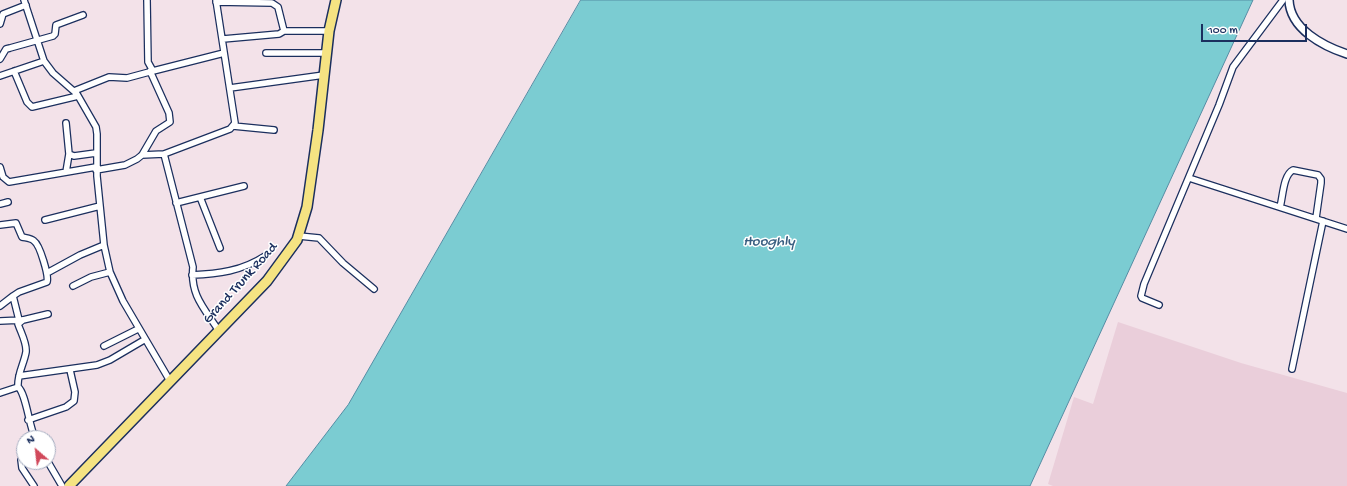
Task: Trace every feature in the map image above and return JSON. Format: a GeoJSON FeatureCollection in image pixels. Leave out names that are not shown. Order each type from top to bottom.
{"type":"FeatureCollection","features":[{"type":"Feature","properties":{"kind":"main road","name":"Grand Trunk Road"},"geometry":{"type":"LineString","coordinates":[[69,486],[267,281],[299,236],[306,207],[329,31],[336,0]]}},
{"type":"Feature","properties":{"kind":"street"},"geometry":{"type":"LineString","coordinates":[[0,167],[3,177],[9,182],[132,162],[142,155],[153,135],[170,122],[169,114],[148,62],[147,0]]}},
{"type":"Feature","properties":{"kind":"street"},"geometry":{"type":"LineString","coordinates":[[1159,305],[1142,298],[1141,294],[1220,105],[1233,67],[1283,0]]}},
{"type":"Feature","properties":{"kind":"street"},"geometry":{"type":"LineString","coordinates":[[1289,0],[1289,7],[1299,28],[1331,49],[1347,54]]}},
{"type":"Feature","properties":{"kind":"street"},"geometry":{"type":"LineString","coordinates":[[233,126],[235,119],[216,1],[275,4],[278,6],[284,31]]}},
{"type":"Feature","properties":{"kind":"street"},"geometry":{"type":"LineString","coordinates":[[0,24],[3,14],[25,3],[44,61],[53,73],[76,93],[96,127],[96,168],[104,245],[110,272],[123,302],[170,382]]}},
{"type":"Feature","properties":{"kind":"street"},"geometry":{"type":"LineString","coordinates":[[0,59],[10,48],[36,39],[54,35],[56,25],[83,15]]}},
{"type":"Feature","properties":{"kind":"street"},"geometry":{"type":"LineString","coordinates":[[223,39],[279,34],[284,31],[329,31]]}},
{"type":"Feature","properties":{"kind":"street"},"geometry":{"type":"LineString","coordinates":[[14,71],[27,102],[32,107],[76,93],[108,77],[128,78],[224,53]]}},
{"type":"Feature","properties":{"kind":"street"},"geometry":{"type":"LineString","coordinates":[[266,53],[327,53]]}},
{"type":"Feature","properties":{"kind":"street"},"geometry":{"type":"LineString","coordinates":[[0,76],[44,61]]}},
{"type":"Feature","properties":{"kind":"street"},"geometry":{"type":"LineString","coordinates":[[230,88],[324,75]]}},
{"type":"Feature","properties":{"kind":"street"},"geometry":{"type":"LineString","coordinates":[[66,123],[69,154],[66,172]]}},
{"type":"Feature","properties":{"kind":"street"},"geometry":{"type":"LineString","coordinates":[[142,155],[164,154],[233,126],[274,130]]}},
{"type":"Feature","properties":{"kind":"street"},"geometry":{"type":"LineString","coordinates":[[69,154],[74,156],[96,153]]}},
{"type":"Feature","properties":{"kind":"street"},"geometry":{"type":"LineString","coordinates":[[164,154],[193,267],[192,282],[198,297],[219,331]]}},
{"type":"Feature","properties":{"kind":"street"},"geometry":{"type":"LineString","coordinates":[[1280,207],[1287,178],[1291,171],[1294,170],[1318,175],[1321,183],[1316,218]]}},
{"type":"Feature","properties":{"kind":"street"},"geometry":{"type":"LineString","coordinates":[[1189,178],[1347,229]]}},
{"type":"Feature","properties":{"kind":"street"},"geometry":{"type":"LineString","coordinates":[[176,203],[244,186]]}},
{"type":"Feature","properties":{"kind":"street"},"geometry":{"type":"LineString","coordinates":[[200,197],[220,248]]}},
{"type":"Feature","properties":{"kind":"street"},"geometry":{"type":"LineString","coordinates":[[0,204],[8,202]]}},
{"type":"Feature","properties":{"kind":"street"},"geometry":{"type":"LineString","coordinates":[[45,220],[100,206]]}},
{"type":"Feature","properties":{"kind":"street"},"geometry":{"type":"LineString","coordinates":[[1292,369],[1323,221]]}},
{"type":"Feature","properties":{"kind":"street"},"geometry":{"type":"LineString","coordinates":[[0,225],[16,223],[22,237],[34,241],[39,248],[47,273],[47,282],[19,292],[0,306]]}},
{"type":"Feature","properties":{"kind":"street"},"geometry":{"type":"LineString","coordinates":[[299,236],[320,238],[343,262],[374,289]]}},
{"type":"Feature","properties":{"kind":"street"},"geometry":{"type":"LineString","coordinates":[[47,273],[80,255],[104,245]]}},
{"type":"Feature","properties":{"kind":"street"},"geometry":{"type":"LineString","coordinates":[[192,275],[212,274],[241,268],[265,256]]}},
{"type":"Feature","properties":{"kind":"street"},"geometry":{"type":"LineString","coordinates":[[73,286],[91,277],[110,272]]}},
{"type":"Feature","properties":{"kind":"street"},"geometry":{"type":"LineString","coordinates":[[13,296],[21,320],[18,324],[26,346],[18,386],[22,393],[32,430]]}},
{"type":"Feature","properties":{"kind":"street"},"geometry":{"type":"LineString","coordinates":[[0,321],[21,320],[48,314]]}},
{"type":"Feature","properties":{"kind":"street"},"geometry":{"type":"LineString","coordinates":[[104,346],[138,329]]}},
{"type":"Feature","properties":{"kind":"street"},"geometry":{"type":"LineString","coordinates":[[19,376],[70,370],[104,363],[144,340]]}},
{"type":"Feature","properties":{"kind":"street"},"geometry":{"type":"LineString","coordinates":[[28,420],[66,407],[74,401],[75,392],[70,370]]}},
{"type":"Feature","properties":{"kind":"street"},"geometry":{"type":"LineString","coordinates":[[0,393],[18,386]]}},
{"type":"Feature","properties":{"kind":"street"},"geometry":{"type":"LineString","coordinates":[[23,470],[34,486]]}},
{"type":"Feature","properties":{"kind":"street"},"geometry":{"type":"LineString","coordinates":[[53,470],[62,486]]}},
{"type":"Feature","properties":{"kind":"shaded area"},"geometry":{"type":"Polygon","coordinates":[[[1118,322],[1241,363],[1347,393],[1347,486],[1053,486],[1048,484],[1074,397],[1093,404],[1118,322]]]}},
{"type":"Feature","properties":{"kind":"water","name":"Hooghly"},"geometry":{"type":"Polygon","coordinates":[[[581,0],[1253,0],[1030,486],[286,486],[348,405],[581,0]]]}}]}
